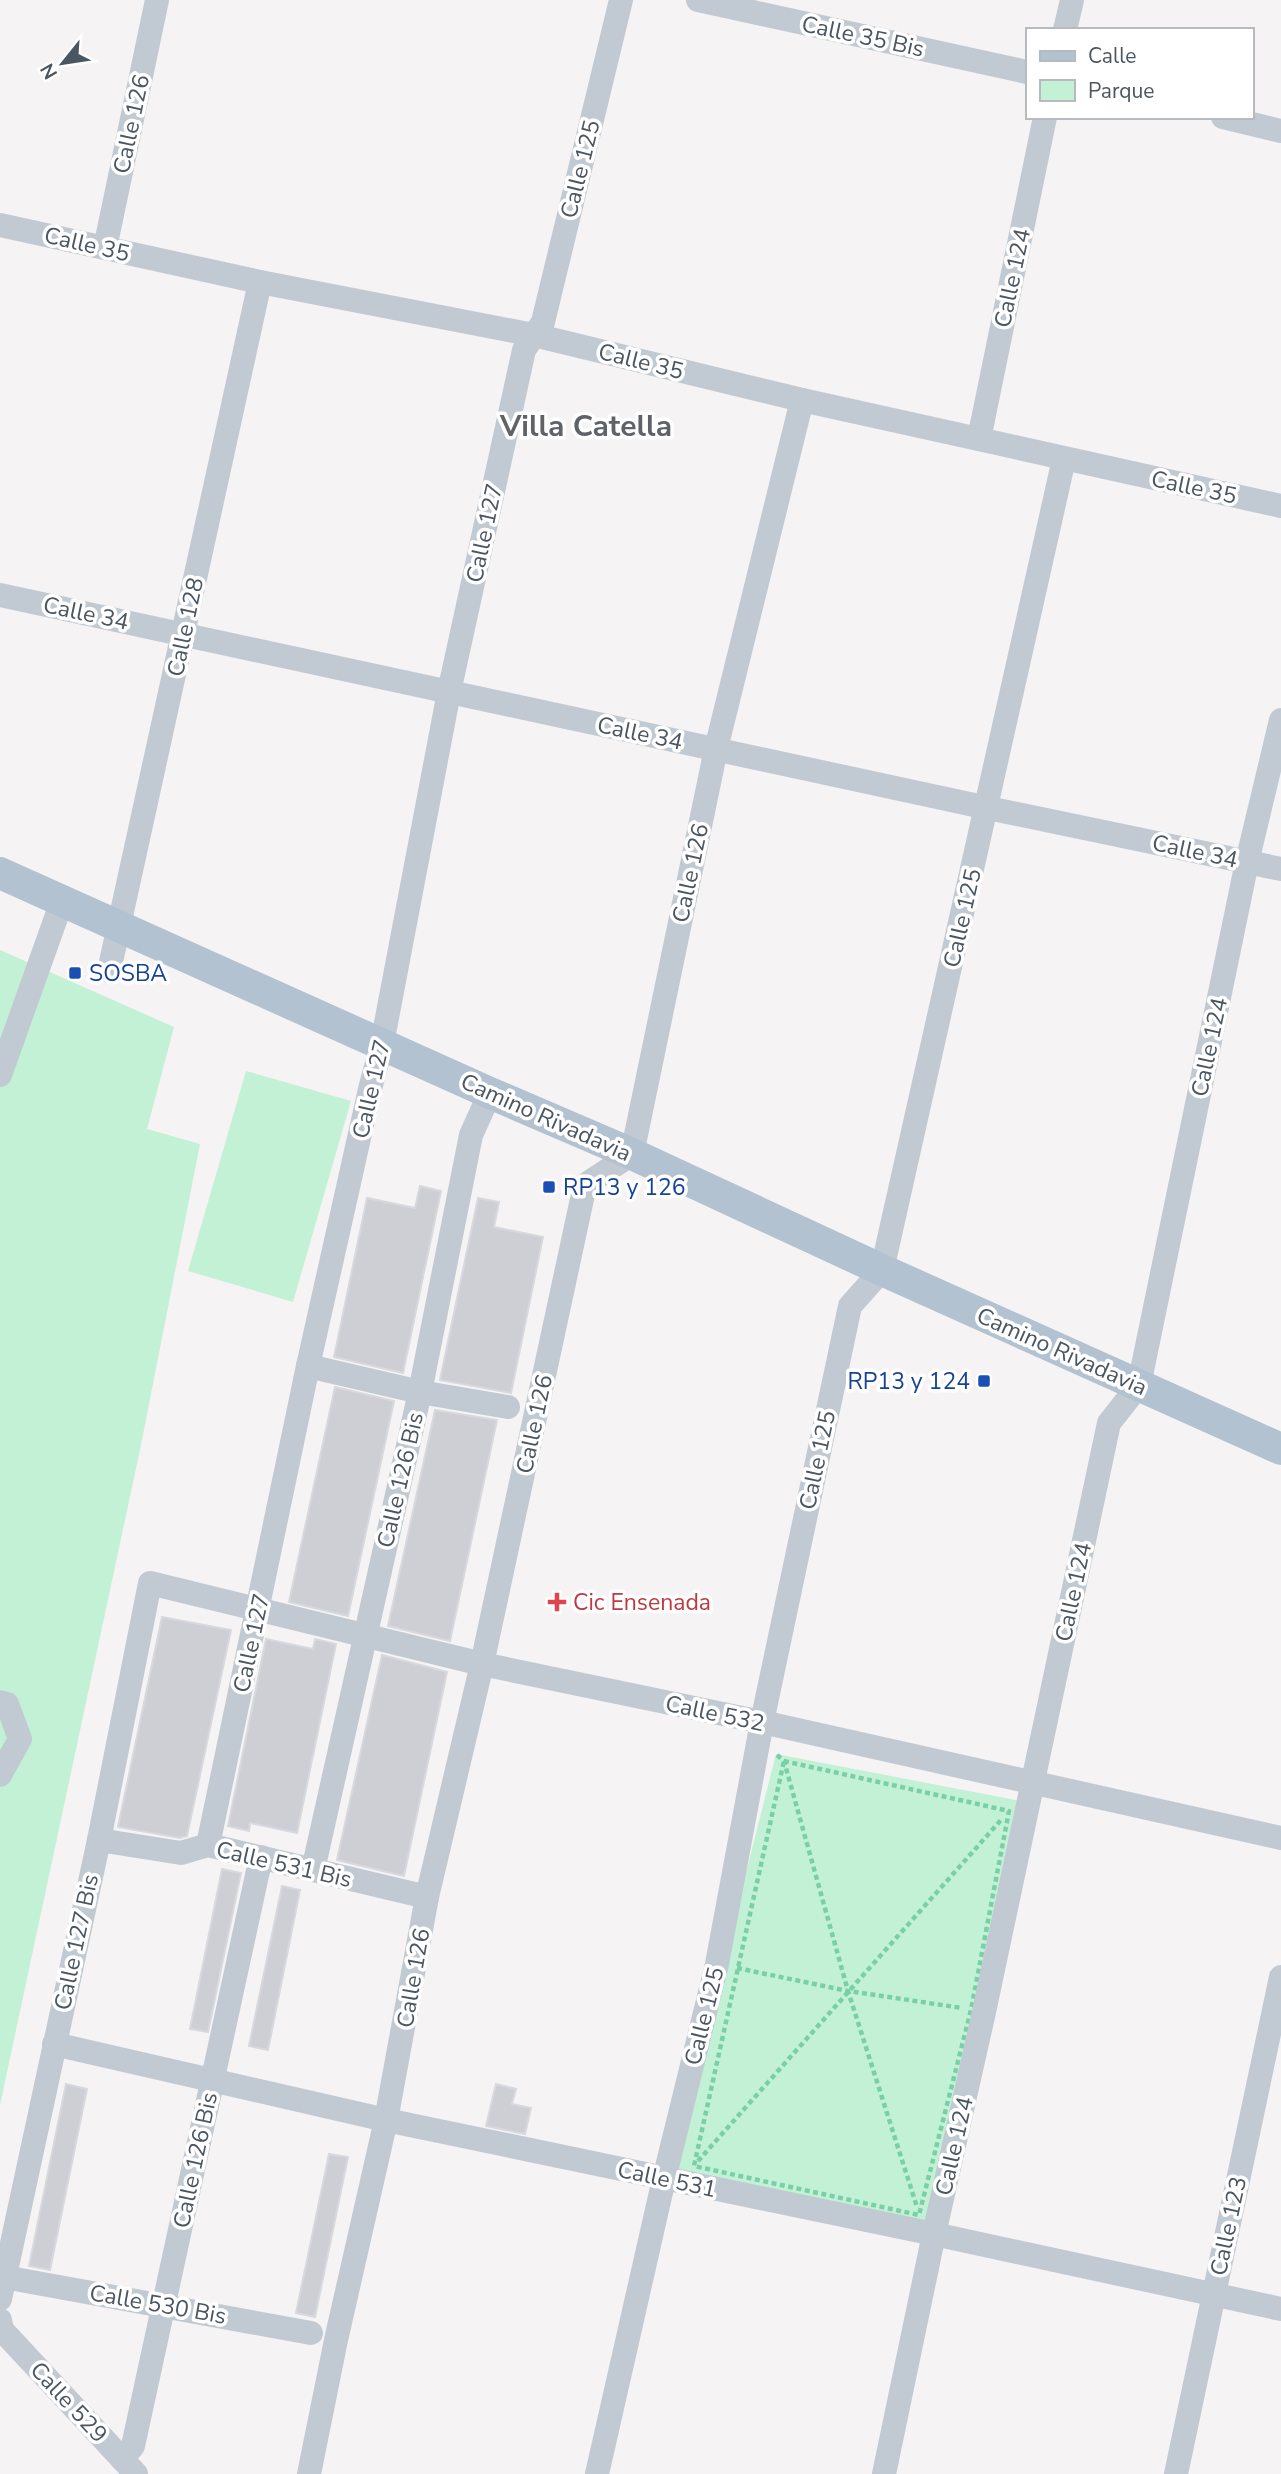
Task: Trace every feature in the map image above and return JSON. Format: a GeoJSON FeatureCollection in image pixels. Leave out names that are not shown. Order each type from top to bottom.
{"type":"FeatureCollection","features":[{"type":"Feature","properties":{"kind":"main road","name":"Camino Rivadavia"},"geometry":{"type":"LineString","coordinates":[[0,873],[632,1154],[882,1270],[1281,1449]]}},
{"type":"Feature","properties":{"kind":"street","name":"Calle 126"},"geometry":{"type":"LineString","coordinates":[[105,248],[157,0]]}},
{"type":"Feature","properties":{"kind":"street","name":"Calle 125"},"geometry":{"type":"LineString","coordinates":[[534,335],[543,322],[621,0]]}},
{"type":"Feature","properties":{"kind":"street","name":"Calle 35 Bis"},"geometry":{"type":"LineString","coordinates":[[698,0],[1026,72]]}},
{"type":"Feature","properties":{"kind":"street"},"geometry":{"type":"LineString","coordinates":[[1065,28],[1072,0]]}},
{"type":"Feature","properties":{"kind":"street","name":"Calle 124"},"geometry":{"type":"LineString","coordinates":[[979,439],[1045,119]]}},
{"type":"Feature","properties":{"kind":"street"},"geometry":{"type":"LineString","coordinates":[[1231,119],[1281,131]]}},
{"type":"Feature","properties":{"kind":"street","name":"Calle 35"},"geometry":{"type":"LineString","coordinates":[[0,225],[260,282],[534,335],[802,400],[1281,506]]}},
{"type":"Feature","properties":{"kind":"street","name":"Calle 128"},"geometry":{"type":"LineString","coordinates":[[108,971],[260,282]]}},
{"type":"Feature","properties":{"kind":"street","name":"Calle 127"},"geometry":{"type":"LineString","coordinates":[[208,1844],[308,1366],[382,1044],[449,692],[524,350],[534,335]]}},
{"type":"Feature","properties":{"kind":"street","name":"Calle 126"},"geometry":{"type":"LineString","coordinates":[[309,2474],[386,2120],[427,1898],[482,1664],[585,1185],[632,1154],[716,749],[802,400]]}},
{"type":"Feature","properties":{"kind":"street","name":"Calle 125"},"geometry":{"type":"LineString","coordinates":[[597,2474],[664,2179],[727,1966],[762,1722],[850,1306],[882,1270],[988,808],[1064,459]]}},
{"type":"Feature","properties":{"kind":"street","name":"Calle 34"},"geometry":{"type":"LineString","coordinates":[[0,596],[1281,869]]}},
{"type":"Feature","properties":{"kind":"street","name":"Calle 124"},"geometry":{"type":"LineString","coordinates":[[884,2474],[927,2225],[1032,1781],[1109,1423],[1139,1385],[1247,862],[1281,720]]}},
{"type":"Feature","properties":{"kind":"street"},"geometry":{"type":"LineString","coordinates":[[0,1075],[62,901]]}},
{"type":"Feature","properties":{"kind":"street","name":"Calle 126 Bis"},"geometry":{"type":"LineString","coordinates":[[313,1870],[420,1391],[471,1135],[490,1093]]}},
{"type":"Feature","properties":{"kind":"street"},"geometry":{"type":"LineString","coordinates":[[308,1366],[508,1407]]}},
{"type":"Feature","properties":{"kind":"street","name":"Calle 532"},"geometry":{"type":"LineString","coordinates":[[150,1583],[482,1664],[762,1722],[1281,1838]]}},
{"type":"Feature","properties":{"kind":"street","name":"Calle 127 Bis"},"geometry":{"type":"LineString","coordinates":[[2,2288],[99,1840],[150,1583]]}},
{"type":"Feature","properties":{"kind":"street"},"geometry":{"type":"LineString","coordinates":[[0,1702],[7,1704],[20,1739],[0,1775]]}},
{"type":"Feature","properties":{"kind":"street","name":"Calle 531 Bis"},"geometry":{"type":"LineString","coordinates":[[99,1840],[181,1853],[208,1844],[427,1898]]}},
{"type":"Feature","properties":{"kind":"street","name":"Calle 126 Bis"},"geometry":{"type":"LineString","coordinates":[[129,2467],[261,1857]]}},
{"type":"Feature","properties":{"kind":"street","name":"Calle 123"},"geometry":{"type":"LineString","coordinates":[[1176,2474],[1281,1977]]}},
{"type":"Feature","properties":{"kind":"street","name":"Calle 531"},"geometry":{"type":"LineString","coordinates":[[54,2044],[386,2120],[664,2179],[927,2225],[1281,2309]]}},
{"type":"Feature","properties":{"kind":"street","name":"Calle 530 Bis"},"geometry":{"type":"LineString","coordinates":[[2,2288],[164,2305],[311,2333]]}},
{"type":"Feature","properties":{"kind":"street","name":"Calle 529"},"geometry":{"type":"LineString","coordinates":[[1,2325],[129,2467]]}},
{"type":"Feature","properties":{"kind":"path"},"geometry":{"type":"LineString","coordinates":[[762,1722],[776,1754],[784,1761],[1009,1811]]}},
{"type":"Feature","properties":{"kind":"path"},"geometry":{"type":"LineString","coordinates":[[694,2166],[727,1966],[784,1761]]}},
{"type":"Feature","properties":{"kind":"path"},"geometry":{"type":"LineString","coordinates":[[784,1761],[848,1991],[927,2225]]}},
{"type":"Feature","properties":{"kind":"path"},"geometry":{"type":"LineString","coordinates":[[664,2179],[694,2166],[1009,1811],[1021,1801],[1032,1781]]}},
{"type":"Feature","properties":{"kind":"path"},"geometry":{"type":"LineString","coordinates":[[927,2225],[977,2011],[1009,1811]]}},
{"type":"Feature","properties":{"kind":"path"},"geometry":{"type":"LineString","coordinates":[[727,1966],[848,1991],[977,2011]]}},
{"type":"Feature","properties":{"kind":"path"},"geometry":{"type":"LineString","coordinates":[[694,2166],[927,2225]]}},
{"type":"Feature","properties":{"kind":"green space"},"geometry":{"type":"Polygon","coordinates":[[[0,950],[174,1027],[147,1129],[200,1144],[141,1445],[0,2105],[0,950]]]}},
{"type":"Feature","properties":{"kind":"green space"},"geometry":{"type":"Polygon","coordinates":[[[246,1071],[351,1101],[293,1302],[188,1271],[246,1071]]]}},
{"type":"Feature","properties":{"kind":"green space"},"geometry":{"type":"Polygon","coordinates":[[[776,1754],[1021,1801],[930,2226],[669,2177],[776,1754]]]}},
{"type":"Feature","properties":{"kind":"building"},"geometry":{"type":"Polygon","coordinates":[[[420,1186],[441,1191],[403,1373],[334,1357],[367,1198],[415,1208],[420,1186]]]}},
{"type":"Feature","properties":{"kind":"building"},"geometry":{"type":"Polygon","coordinates":[[[478,1198],[499,1202],[494,1227],[543,1237],[511,1393],[440,1380],[478,1198]]]}},
{"type":"Feature","properties":{"kind":"building"},"geometry":{"type":"Polygon","coordinates":[[[335,1387],[394,1401],[348,1616],[289,1602],[335,1387]]]}},
{"type":"Feature","properties":{"kind":"building"},"geometry":{"type":"Polygon","coordinates":[[[435,1410],[497,1420],[450,1641],[388,1626],[435,1410]]]}},
{"type":"Feature","properties":{"kind":"building"},"geometry":{"type":"Polygon","coordinates":[[[162,1617],[231,1630],[187,1836],[180,1838],[118,1827],[162,1617]]]}},
{"type":"Feature","properties":{"kind":"building"},"geometry":{"type":"Polygon","coordinates":[[[266,1639],[313,1649],[315,1639],[336,1644],[297,1833],[250,1823],[249,1831],[228,1826],[266,1639]]]}},
{"type":"Feature","properties":{"kind":"building"},"geometry":{"type":"Polygon","coordinates":[[[382,1655],[447,1672],[404,1876],[337,1860],[382,1655]]]}},
{"type":"Feature","properties":{"kind":"building"},"geometry":{"type":"Polygon","coordinates":[[[222,1869],[241,1873],[208,2032],[190,2029],[222,1869]]]}},
{"type":"Feature","properties":{"kind":"building"},"geometry":{"type":"Polygon","coordinates":[[[282,1886],[300,1890],[268,2050],[249,2046],[282,1886]]]}},
{"type":"Feature","properties":{"kind":"building"},"geometry":{"type":"Polygon","coordinates":[[[66,2084],[87,2089],[50,2270],[29,2266],[66,2084]]]}},
{"type":"Feature","properties":{"kind":"building"},"geometry":{"type":"Polygon","coordinates":[[[496,2084],[516,2089],[512,2104],[531,2108],[525,2134],[486,2126],[496,2084]]]}},
{"type":"Feature","properties":{"kind":"building"},"geometry":{"type":"Polygon","coordinates":[[[329,2154],[348,2157],[315,2317],[296,2313],[329,2154]]]}},
{"type":"Feature","properties":{"kind":"place","name":"SOSBA"},"geometry":{"type":"Point","coordinates":[75,973]}},
{"type":"Feature","properties":{"kind":"place","name":"RP13 y 126"},"geometry":{"type":"Point","coordinates":[549,1187]}},
{"type":"Feature","properties":{"kind":"place","name":"RP13 y 124"},"geometry":{"type":"Point","coordinates":[984,1381]}},
{"type":"Feature","properties":{"kind":"place","name":"Cic Ensenada"},"geometry":{"type":"Point","coordinates":[557,1602]}},
{"type":"Feature","properties":{"kind":"district","name":"Villa Catella"},"geometry":{"type":"Point","coordinates":[586,426]}}]}
